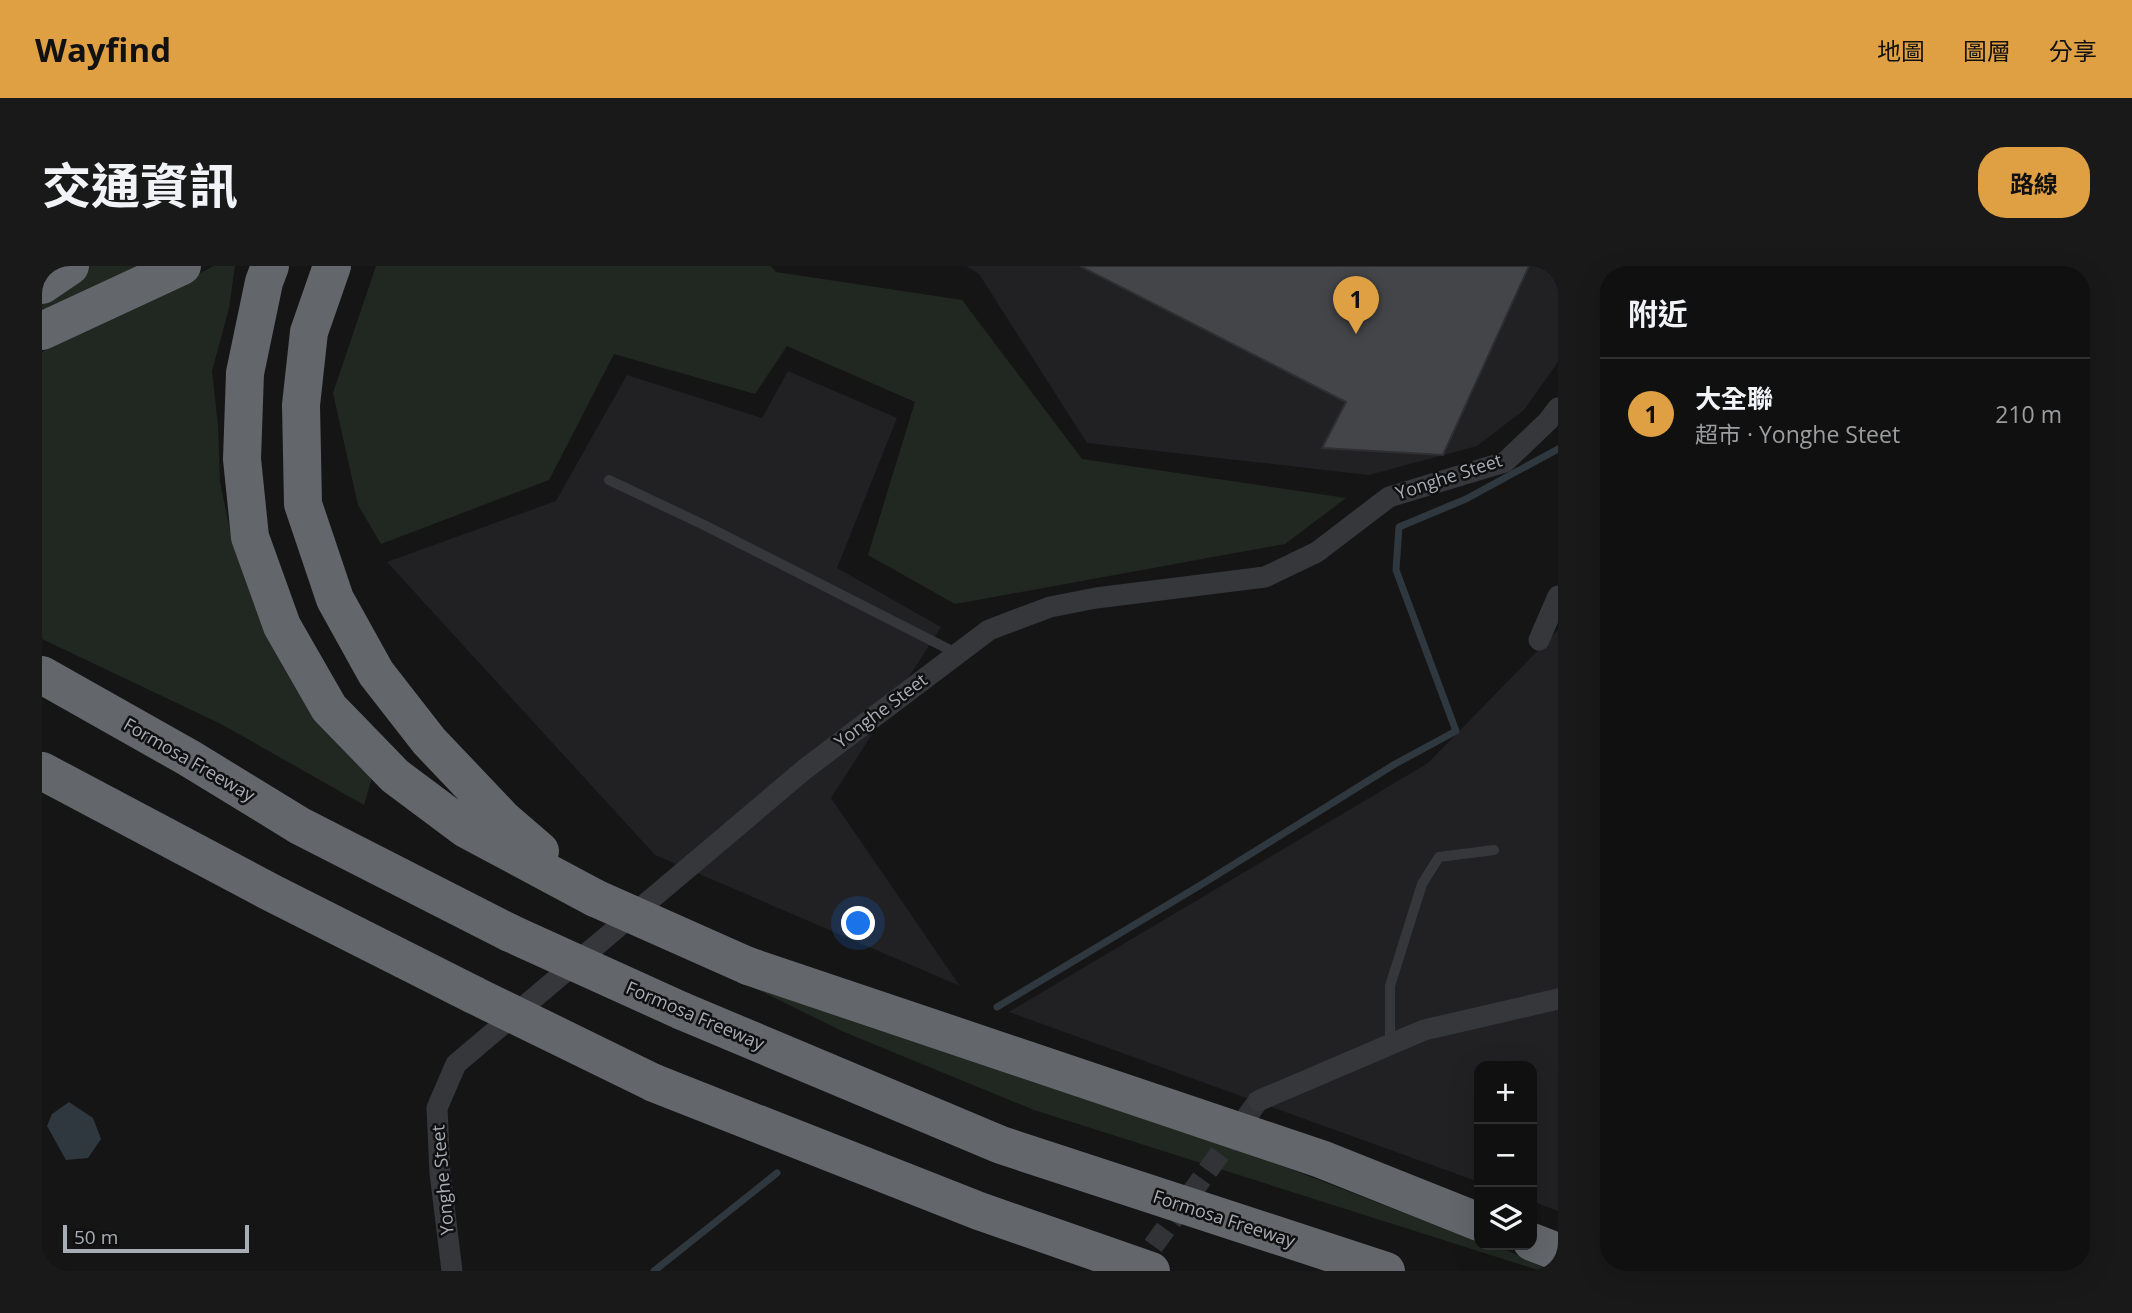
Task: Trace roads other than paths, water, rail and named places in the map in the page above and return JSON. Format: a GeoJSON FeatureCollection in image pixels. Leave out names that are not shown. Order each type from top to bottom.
{"type":"FeatureCollection","features":[{"type":"Feature","properties":{"kind":"highway"},"geometry":{"type":"LineString","coordinates":[[42,285],[70,266]]}},
{"type":"Feature","properties":{"kind":"highway"},"geometry":{"type":"LineString","coordinates":[[42,331],[182,266]]}},
{"type":"Feature","properties":{"kind":"highway"},"geometry":{"type":"LineString","coordinates":[[270,266],[264,282],[245,373],[242,458],[250,537],[282,626],[329,708],[395,776],[467,829],[595,898],[748,966],[1321,1159],[1474,1220]]}},
{"type":"Feature","properties":{"kind":"highway"},"geometry":{"type":"LineString","coordinates":[[332,266],[309,332],[301,405],[303,503],[335,599],[376,673],[429,741],[504,820],[595,898]]}},
{"type":"Feature","properties":{"kind":"highway","name":"Formosa Freeway"},"geometry":{"type":"LineString","coordinates":[[42,675],[189,758],[300,826],[510,933],[682,1012],[1001,1144],[1386,1271]]}},
{"type":"Feature","properties":{"kind":"highway"},"geometry":{"type":"LineString","coordinates":[[42,771],[272,894],[654,1083],[979,1211],[1151,1271]]}},
{"type":"Feature","properties":{"kind":"highway"},"geometry":{"type":"LineString","coordinates":[[1537,1244],[1558,1252]]}},
{"type":"Feature","properties":{"kind":"street","name":"Yonghe Steet"},"geometry":{"type":"LineString","coordinates":[[452,1271],[440,1173],[437,1108],[456,1064],[805,769],[989,630],[1049,607],[1096,598],[1265,578],[1317,552],[1389,497],[1505,462],[1558,408]]}},
{"type":"Feature","properties":{"kind":"street"},"geometry":{"type":"LineString","coordinates":[[1539,640],[1558,596]]}},
{"type":"Feature","properties":{"kind":"street"},"geometry":{"type":"LineString","coordinates":[[1258,1101],[1424,1030],[1558,999]]}},
{"type":"Feature","properties":{"kind":"lane"},"geometry":{"type":"LineString","coordinates":[[609,480],[704,525],[958,654]]}},
{"type":"Feature","properties":{"kind":"lane"},"geometry":{"type":"LineString","coordinates":[[1390,1044],[1390,986],[1422,884],[1438,857],[1494,850]]}},
{"type":"Feature","properties":{"kind":"waterway"},"geometry":{"type":"LineString","coordinates":[[997,1007],[1395,764],[1456,731],[1396,570],[1399,527],[1466,499],[1558,449]]}},
{"type":"Feature","properties":{"kind":"waterway"},"geometry":{"type":"LineString","coordinates":[[654,1271],[777,1173]]}},
{"type":"Feature","properties":{"kind":"tunnel"},"geometry":{"type":"LineString","coordinates":[[1135,1271],[1258,1101]]}},
{"type":"Feature","properties":{"kind":"place","name":"大全聯"},"geometry":{"type":"Point","coordinates":[1356,334]}}]}
